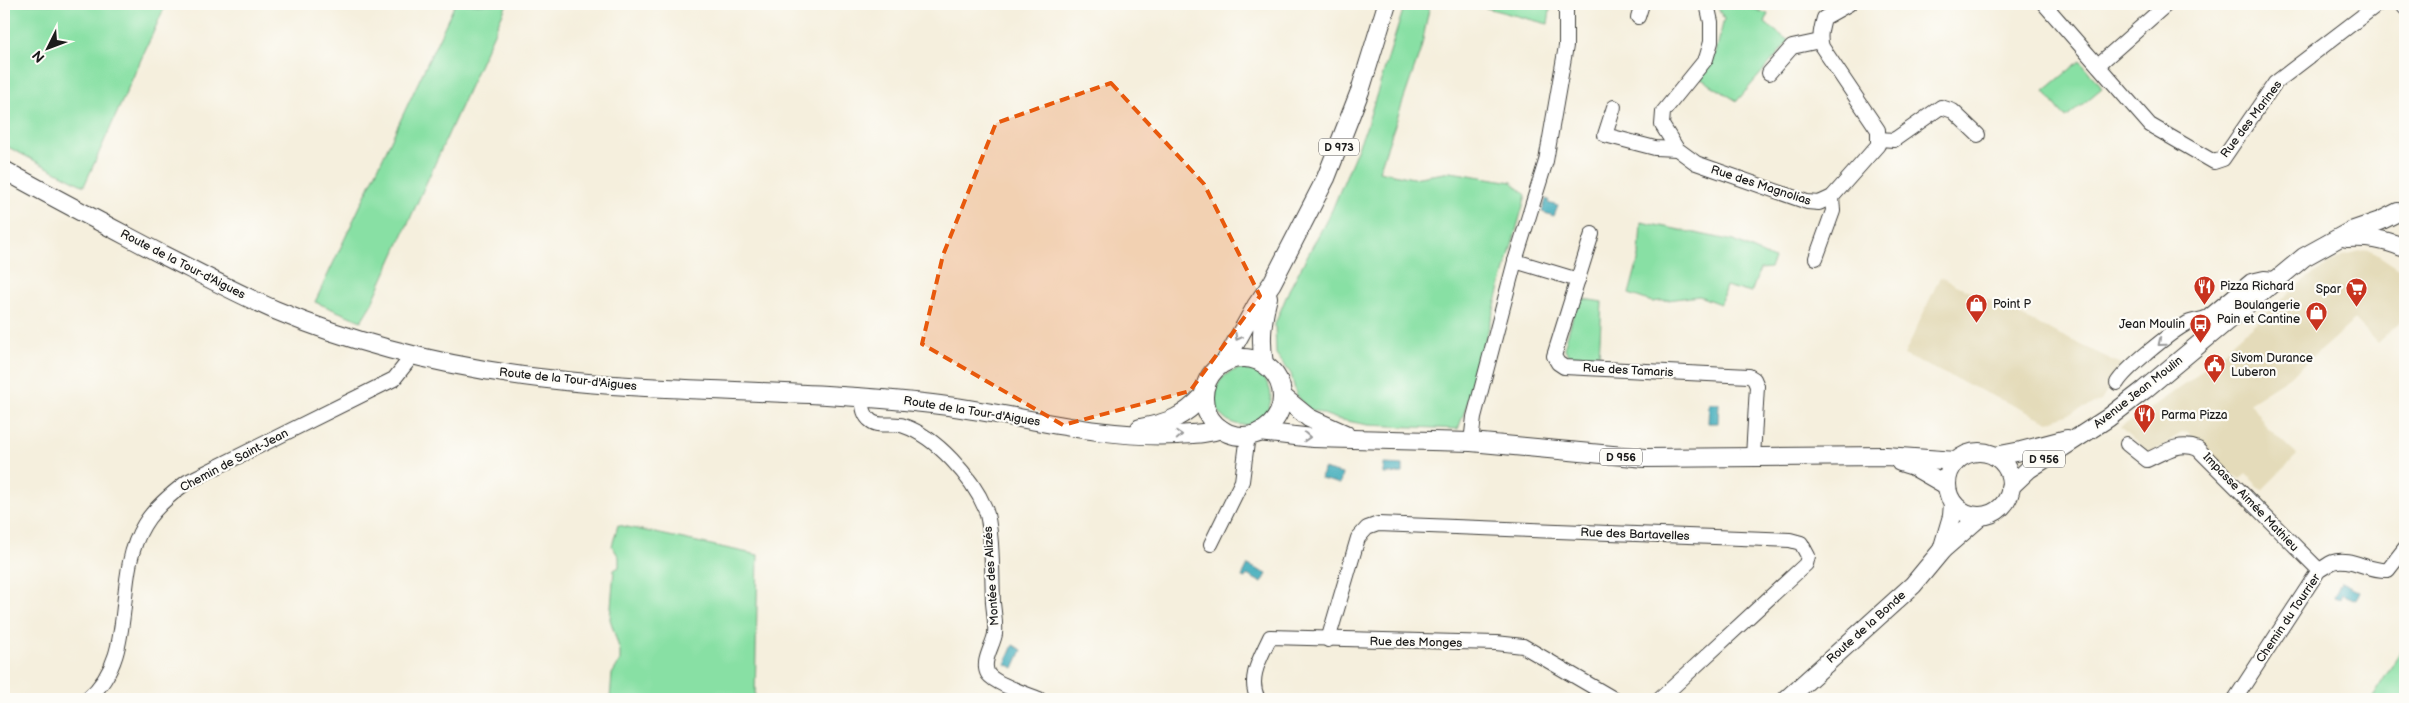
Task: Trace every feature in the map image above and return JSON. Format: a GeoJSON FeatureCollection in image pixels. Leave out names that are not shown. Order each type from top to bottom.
{"type":"FeatureCollection","features":[{"type":"Feature","properties":{"kind":"main road","name":"D 973"},"geometry":{"type":"LineString","coordinates":[[1224,362],[1272,282],[1313,206],[1337,153],[1360,92],[1387,4]]}},
{"type":"Feature","properties":{"kind":"main road","name":"Route de la Tour-d'Aigues"},"geometry":{"type":"LineString","coordinates":[[4,170],[86,215],[268,307],[340,333],[413,355],[540,378],[625,386],[862,397],[936,404],[1113,433],[1146,436],[1210,433],[1221,429]]}},
{"type":"Feature","properties":{"kind":"main road","name":"Avenue Jean Moulin"},"geometry":{"type":"LineString","coordinates":[[2010,488],[2029,469],[2108,418],[2144,390],[2275,279],[2304,257],[2402,207]]}},
{"type":"Feature","properties":{"kind":"main road"},"geometry":{"type":"LineString","coordinates":[[2402,207],[2395,230],[2404,248]]}},
{"type":"Feature","properties":{"kind":"main road","name":"Avenue Jean Moulin"},"geometry":{"type":"LineString","coordinates":[[2337,239],[2372,237],[2387,240],[2404,248]]}},
{"type":"Feature","properties":{"kind":"main road","name":"D 973"},"geometry":{"type":"LineString","coordinates":[[1264,364],[1261,324],[1272,282]]}},
{"type":"Feature","properties":{"kind":"main road"},"geometry":{"type":"LineString","coordinates":[[1245,358],[1264,364],[1277,378],[1282,396],[1276,418],[1254,434],[1230,434],[1221,429],[1212,420],[1205,408],[1204,395],[1210,376],[1224,362],[1245,358]]}},
{"type":"Feature","properties":{"kind":"main road","name":"Route de la Tour-d'Aigues"},"geometry":{"type":"LineString","coordinates":[[1113,433],[1158,425],[1179,417],[1204,395]]}},
{"type":"Feature","properties":{"kind":"main road","name":"D 956"},"geometry":{"type":"LineString","coordinates":[[1282,396],[1309,418],[1357,439]]}},
{"type":"Feature","properties":{"kind":"main road","name":"D 956"},"geometry":{"type":"LineString","coordinates":[[1254,434],[1471,442],[1638,458],[1886,456],[1956,461]]}},
{"type":"Feature","properties":{"kind":"main road","name":"Avenue Jean Moulin"},"geometry":{"type":"LineString","coordinates":[[1994,456],[2081,435]]}},
{"type":"Feature","properties":{"kind":"main road"},"geometry":{"type":"LineString","coordinates":[[1970,452],[1987,452],[1994,456],[2007,469],[2010,488],[2004,504],[1998,510],[1981,516],[1970,515],[1960,510],[1953,503],[1946,486],[1950,468],[1956,461],[1970,452]]}},
{"type":"Feature","properties":{"kind":"main road","name":"D 956"},"geometry":{"type":"LineString","coordinates":[[1886,456],[1913,466],[1946,486]]}},
{"type":"Feature","properties":{"kind":"main road","name":"Route de la Bonde"},"geometry":{"type":"LineString","coordinates":[[1942,550],[1952,516],[1953,503]]}},
{"type":"Feature","properties":{"kind":"main road","name":"Route de la Bonde"},"geometry":{"type":"LineString","coordinates":[[1787,699],[1913,585],[1942,550],[1981,516]]}},
{"type":"Feature","properties":{"kind":"street"},"geometry":{"type":"LineString","coordinates":[[1471,442],[1474,417],[1515,261],[1546,161],[1566,46],[1566,4]]}},
{"type":"Feature","properties":{"kind":"street","name":"Rue des Magnolias"},"geometry":{"type":"LineString","coordinates":[[1707,4],[1711,22],[1711,36],[1706,59],[1664,112],[1662,125],[1677,149],[1696,163],[1807,202],[1819,203],[1832,197]]}},
{"type":"Feature","properties":{"kind":"street"},"geometry":{"type":"LineString","coordinates":[[1816,258],[1833,211],[1832,197],[1878,145],[1879,139],[1878,130],[1822,48],[1820,41],[1820,31],[1824,18],[1849,4]]}},
{"type":"Feature","properties":{"kind":"street","name":"Rue des Marines"},"geometry":{"type":"LineString","coordinates":[[2044,4],[2150,125],[2214,162],[2223,159],[2275,83],[2378,4]]}},
{"type":"Feature","properties":{"kind":"street"},"geometry":{"type":"LineString","coordinates":[[2098,65],[2167,4]]}},
{"type":"Feature","properties":{"kind":"street"},"geometry":{"type":"LineString","coordinates":[[2402,4],[2405,8]]}},
{"type":"Feature","properties":{"kind":"street"},"geometry":{"type":"LineString","coordinates":[[1769,73],[1792,47],[1820,41]]}},
{"type":"Feature","properties":{"kind":"street"},"geometry":{"type":"LineString","coordinates":[[1614,107],[1605,134],[1655,148],[1677,149]]}},
{"type":"Feature","properties":{"kind":"street"},"geometry":{"type":"LineString","coordinates":[[1879,139],[1894,140],[1941,107],[1953,111],[1978,136]]}},
{"type":"Feature","properties":{"kind":"street","name":"Rue des Tamaris"},"geometry":{"type":"LineString","coordinates":[[1592,234],[1554,356],[1558,363],[1564,367],[1749,376],[1757,386],[1753,457]]}},
{"type":"Feature","properties":{"kind":"street"},"geometry":{"type":"LineString","coordinates":[[1515,261],[1578,280]]}},
{"type":"Feature","properties":{"kind":"street"},"geometry":{"type":"LineString","coordinates":[[2117,383],[2127,371],[2186,323],[2208,317],[2250,281],[2264,278],[2275,279]]}},
{"type":"Feature","properties":{"kind":"street","name":"Chemin de Saint-Jean"},"geometry":{"type":"LineString","coordinates":[[86,699],[102,682],[119,648],[133,551],[143,526],[164,501],[187,482],[394,379],[413,355]]}},
{"type":"Feature","properties":{"kind":"street","name":"Montée des Alizés"},"geometry":{"type":"LineString","coordinates":[[862,397],[865,414],[869,420],[876,424],[899,424],[915,430],[938,447],[970,481],[986,510],[990,549],[995,633],[985,665],[988,673],[994,679],[1039,699]]}},
{"type":"Feature","properties":{"kind":"street"},"geometry":{"type":"LineString","coordinates":[[1211,544],[1242,481],[1254,434]]}},
{"type":"Feature","properties":{"kind":"street","name":"Impasse Aimée Mathieu"},"geometry":{"type":"LineString","coordinates":[[2127,444],[2147,460],[2180,445],[2188,444],[2198,449],[2319,570]]}},
{"type":"Feature","properties":{"kind":"street","name":"Rue des Bartavelles"},"geometry":{"type":"LineString","coordinates":[[1328,640],[1358,538],[1367,528],[1378,524],[1790,540],[1801,543],[1808,556],[1806,564],[1660,699]]}},
{"type":"Feature","properties":{"kind":"street","name":"Chemin du Tourrier"},"geometry":{"type":"LineString","coordinates":[[2235,699],[2319,570],[2334,562],[2345,562],[2379,571],[2388,570],[2405,548]]}},
{"type":"Feature","properties":{"kind":"street","name":"Rue des Monges"},"geometry":{"type":"LineString","coordinates":[[1258,699],[1252,689],[1255,672],[1270,637],[1496,643],[1523,646],[1614,699]]}},
{"type":"Feature","properties":{"kind":"highlighted area"},"geometry":{"type":"Polygon","coordinates":[[[1111,83],[1204,184],[1260,296],[1190,391],[1063,425],[922,344],[943,255],[996,123],[1111,83]]]}},
{"type":"Feature","properties":{"kind":"shaded area"},"geometry":{"type":"Polygon","coordinates":[[[2369,249],[2405,273],[2405,317],[2377,343],[2355,320],[2292,375],[2250,402],[2266,426],[2297,455],[2262,490],[2246,474],[2241,479],[2233,474],[2188,433],[2183,432],[2149,454],[2120,427],[2141,415],[2192,379],[2305,279],[2344,255],[2369,249]]]}},
{"type":"Feature","properties":{"kind":"shaded area","name":"Point P"},"geometry":{"type":"Polygon","coordinates":[[[1940,277],[2123,365],[2101,401],[2049,422],[1904,355],[1940,277]]]}},
{"type":"Feature","properties":{"kind":"green space"},"geometry":{"type":"Polygon","coordinates":[[[4,4],[166,4],[84,186],[4,145],[4,4]]]}},
{"type":"Feature","properties":{"kind":"green space"},"geometry":{"type":"Polygon","coordinates":[[[455,4],[507,4],[372,303],[361,321],[315,302],[455,4]]]}},
{"type":"Feature","properties":{"kind":"green space"},"geometry":{"type":"Polygon","coordinates":[[[1405,4],[1430,4],[1421,49],[1379,171],[1413,178],[1451,172],[1512,182],[1526,195],[1468,402],[1458,429],[1368,425],[1337,419],[1307,408],[1296,394],[1291,374],[1276,354],[1275,324],[1289,290],[1332,210],[1366,128],[1405,4]]]}},
{"type":"Feature","properties":{"kind":"green space"},"geometry":{"type":"Polygon","coordinates":[[[1471,4],[1551,4],[1548,24],[1471,4]]]}},
{"type":"Feature","properties":{"kind":"green space"},"geometry":{"type":"Polygon","coordinates":[[[1716,4],[1741,4],[1768,14],[1765,23],[1789,41],[1737,101],[1698,77],[1716,52],[1724,19],[1716,4]]]}},
{"type":"Feature","properties":{"kind":"green space"},"geometry":{"type":"Polygon","coordinates":[[[2080,61],[2102,88],[2066,118],[2044,91],[2080,61]]]}},
{"type":"Feature","properties":{"kind":"green space"},"geometry":{"type":"Polygon","coordinates":[[[1641,222],[1734,241],[1774,259],[1770,268],[1760,269],[1751,293],[1726,286],[1720,304],[1699,296],[1652,302],[1629,294],[1639,257],[1641,222]]]}},
{"type":"Feature","properties":{"kind":"green space"},"geometry":{"type":"Polygon","coordinates":[[[1578,298],[1602,302],[1599,358],[1571,358],[1564,348],[1578,298]]]}},
{"type":"Feature","properties":{"kind":"green space"},"geometry":{"type":"Polygon","coordinates":[[[1243,369],[1254,371],[1263,377],[1269,386],[1271,397],[1269,408],[1263,417],[1254,423],[1243,425],[1232,423],[1223,417],[1217,408],[1215,397],[1217,386],[1223,377],[1232,371],[1243,369]]]}},
{"type":"Feature","properties":{"kind":"green space"},"geometry":{"type":"Polygon","coordinates":[[[618,525],[758,555],[755,699],[610,699],[612,674],[620,661],[620,651],[610,619],[614,570],[619,567],[619,557],[612,546],[618,525]]]}},
{"type":"Feature","properties":{"kind":"green space"},"geometry":{"type":"Polygon","coordinates":[[[2405,645],[2405,699],[2371,699],[2405,645]]]}},
{"type":"Feature","properties":{"kind":"water"},"geometry":{"type":"Polygon","coordinates":[[[1546,199],[1549,200],[1548,203],[1558,206],[1554,216],[1542,212],[1546,199]]]}},
{"type":"Feature","properties":{"kind":"water"},"geometry":{"type":"Polygon","coordinates":[[[1709,403],[1719,403],[1718,423],[1708,423],[1709,403]]]}},
{"type":"Feature","properties":{"kind":"water"},"geometry":{"type":"Polygon","coordinates":[[[1384,464],[1403,465],[1403,473],[1384,474],[1384,464]]]}},
{"type":"Feature","properties":{"kind":"water"},"geometry":{"type":"Polygon","coordinates":[[[1323,469],[1342,474],[1340,484],[1321,479],[1323,469]]]}},
{"type":"Feature","properties":{"kind":"water"},"geometry":{"type":"Polygon","coordinates":[[[1248,565],[1267,574],[1262,583],[1247,575],[1245,578],[1242,577],[1248,565]]]}},
{"type":"Feature","properties":{"kind":"water"},"geometry":{"type":"Polygon","coordinates":[[[2341,582],[2360,591],[2356,600],[2342,594],[2340,600],[2334,598],[2341,582]]]}},
{"type":"Feature","properties":{"kind":"water"},"geometry":{"type":"Polygon","coordinates":[[[1013,645],[1022,650],[1014,668],[1005,664],[1013,645]]]}},
{"type":"Feature","properties":{"kind":"place","name":"Pizza Richard"},"geometry":{"type":"Point","coordinates":[2204,305]}},
{"type":"Feature","properties":{"kind":"place","name":"Spar"},"geometry":{"type":"Point","coordinates":[2357,308]}},
{"type":"Feature","properties":{"kind":"place","name":"Point P"},"geometry":{"type":"Point","coordinates":[1977,323]}},
{"type":"Feature","properties":{"kind":"place","name":"Boulangerie Pain et Cantine"},"geometry":{"type":"Point","coordinates":[2316,331]}},
{"type":"Feature","properties":{"kind":"place","name":"Jean Moulin"},"geometry":{"type":"Point","coordinates":[2201,343]}},
{"type":"Feature","properties":{"kind":"place","name":"Sivom Durance Luberon"},"geometry":{"type":"Point","coordinates":[2215,384]}},
{"type":"Feature","properties":{"kind":"place","name":"Parma Pizza"},"geometry":{"type":"Point","coordinates":[2145,434]}}]}
